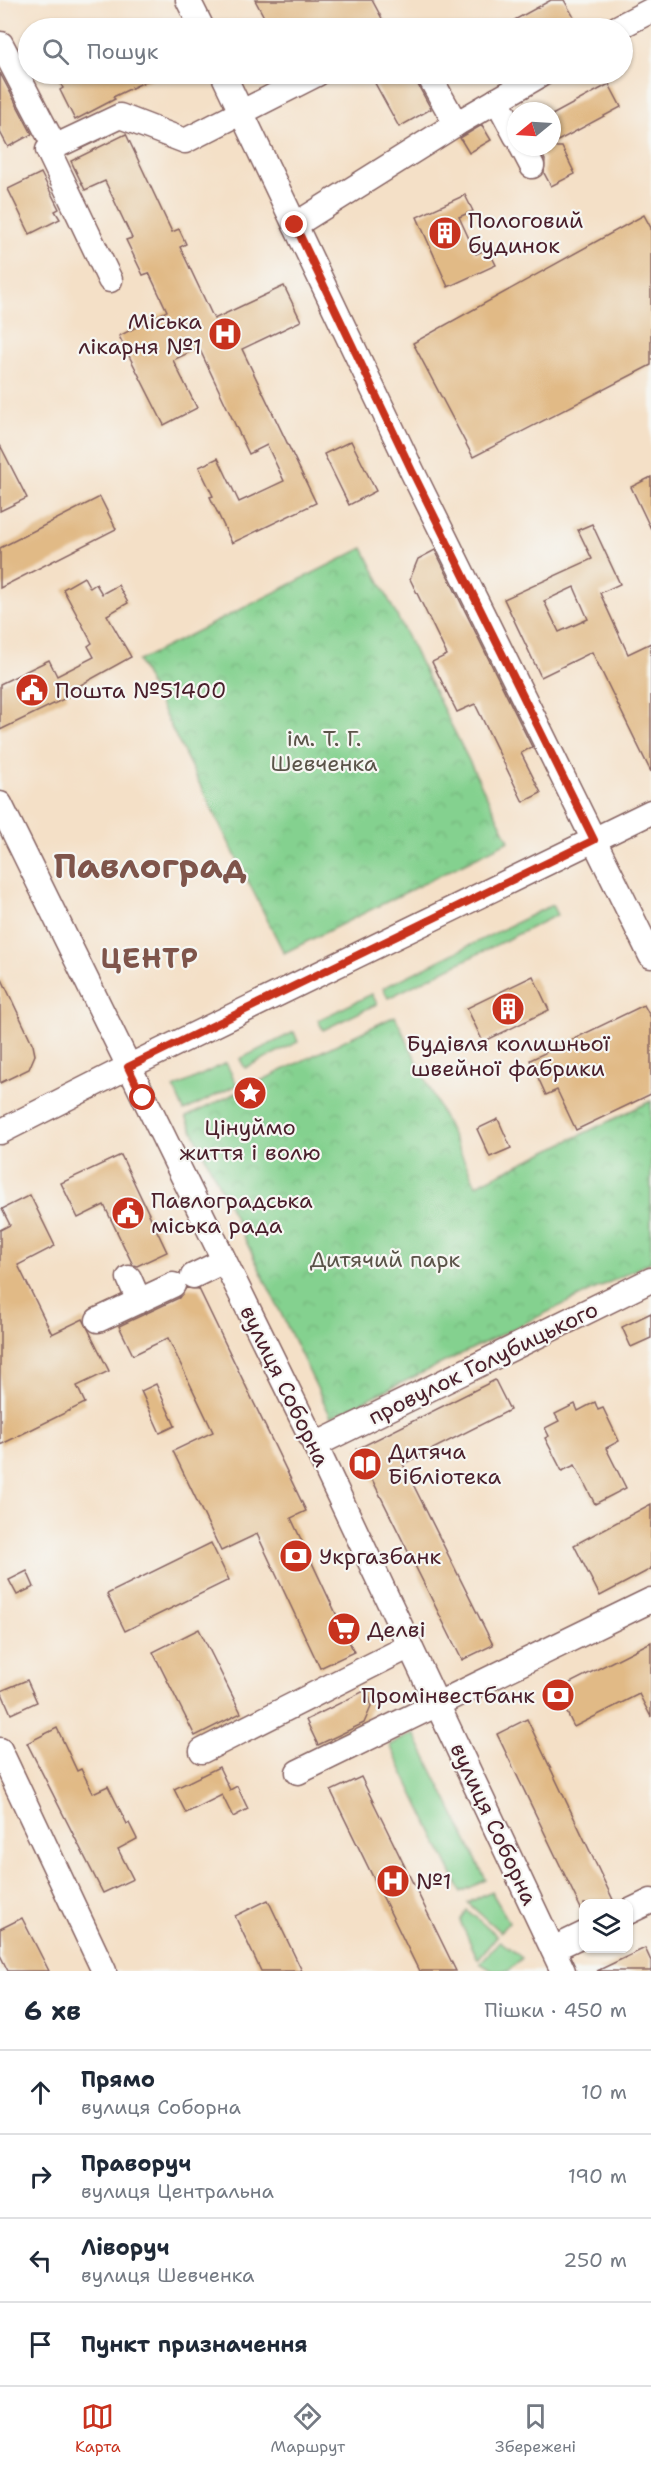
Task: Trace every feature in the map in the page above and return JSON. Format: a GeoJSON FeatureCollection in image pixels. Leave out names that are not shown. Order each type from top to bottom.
{"type":"FeatureCollection","features":[{"type":"Feature","properties":{"kind":"street"},"geometry":{"type":"LineString","coordinates":[[188,0],[197,18]]}},
{"type":"Feature","properties":{"kind":"street"},"geometry":{"type":"LineString","coordinates":[[632,18],[648,8]]}},
{"type":"Feature","properties":{"kind":"street"},"geometry":{"type":"LineString","coordinates":[[1,44],[18,76]]}},
{"type":"Feature","properties":{"kind":"street"},"geometry":{"type":"LineString","coordinates":[[22,84],[56,147]]}},
{"type":"Feature","properties":{"kind":"street"},"geometry":{"type":"LineString","coordinates":[[228,84],[412,471],[651,956]]}},
{"type":"Feature","properties":{"kind":"street"},"geometry":{"type":"LineString","coordinates":[[110,280],[48,150],[120,116],[185,141],[298,84]]}},
{"type":"Feature","properties":{"kind":"street"},"geometry":{"type":"LineString","coordinates":[[434,84],[456,124]]}},
{"type":"Feature","properties":{"kind":"street"},"geometry":{"type":"LineString","coordinates":[[295,225],[456,124],[525,84]]}},
{"type":"Feature","properties":{"kind":"street"},"geometry":{"type":"LineString","coordinates":[[497,100],[507,118]]}},
{"type":"Feature","properties":{"kind":"street","name":"вулиця Соборна"},"geometry":{"type":"LineString","coordinates":[[0,804],[315,1445],[556,1964]]}},
{"type":"Feature","properties":{"kind":"street"},"geometry":{"type":"LineString","coordinates":[[0,1132],[128,1067],[651,812]]}},
{"type":"Feature","properties":{"kind":"street"},"geometry":{"type":"LineString","coordinates":[[98,1320],[224,1261]]}},
{"type":"Feature","properties":{"kind":"street"},"geometry":{"type":"LineString","coordinates":[[129,1278],[139,1301]]}},
{"type":"Feature","properties":{"kind":"street","name":"провулок Голубицького"},"geometry":{"type":"LineString","coordinates":[[315,1445],[651,1280]]}},
{"type":"Feature","properties":{"kind":"street"},"geometry":{"type":"LineString","coordinates":[[298,1772],[651,1600]]}},
{"type":"Feature","properties":{"kind":"street"},"geometry":{"type":"LineString","coordinates":[[202,1751],[410,1646]]}},
{"type":"Feature","properties":{"kind":"street"},"geometry":{"type":"LineString","coordinates":[[0,1750],[104,1971]]}},
{"type":"Feature","properties":{"kind":"street"},"geometry":{"type":"LineString","coordinates":[[633,1910],[651,1901]]}},
{"type":"Feature","properties":{"kind":"street"},"geometry":{"type":"LineString","coordinates":[[556,1964],[579,1939]]}},
{"type":"Feature","properties":{"kind":"green space","name":"ім. Т. Г. Шевченка"},"geometry":{"type":"Polygon","coordinates":[[[363,548],[509,841],[284,953],[138,661],[363,548]]]}},
{"type":"Feature","properties":{"kind":"green space"},"geometry":{"type":"Polygon","coordinates":[[[552,905],[557,915],[388,998],[383,988],[552,905]]]}},
{"type":"Feature","properties":{"kind":"green space"},"geometry":{"type":"Polygon","coordinates":[[[372,994],[377,1004],[323,1030],[318,1020],[372,994]]]}},
{"type":"Feature","properties":{"kind":"green space","name":"Дитячий парк"},"geometry":{"type":"Polygon","coordinates":[[[395,1016],[476,1185],[651,1101],[651,1262],[331,1417],[186,1117],[395,1016]]]}},
{"type":"Feature","properties":{"kind":"green space"},"geometry":{"type":"Polygon","coordinates":[[[294,1032],[298,1042],[245,1068],[240,1059],[294,1032]]]}},
{"type":"Feature","properties":{"kind":"green space"},"geometry":{"type":"Polygon","coordinates":[[[226,1063],[237,1085],[184,1111],[174,1088],[226,1063]]]}},
{"type":"Feature","properties":{"kind":"green space"},"geometry":{"type":"Polygon","coordinates":[[[414,1733],[486,1880],[461,1892],[390,1745],[414,1733]]]}},
{"type":"Feature","properties":{"kind":"green space"},"geometry":{"type":"Polygon","coordinates":[[[491,1891],[509,1922],[500,1932],[468,1903],[491,1891]]]}},
{"type":"Feature","properties":{"kind":"green space"},"geometry":{"type":"Polygon","coordinates":[[[467,1910],[497,1936],[478,1959],[460,1921],[467,1910]]]}},
{"type":"Feature","properties":{"kind":"green space"},"geometry":{"type":"Polygon","coordinates":[[[500,1941],[522,1958],[508,1971],[493,1971],[480,1963],[500,1941]]]}},
{"type":"Feature","properties":{"kind":"building"},"geometry":{"type":"Polygon","coordinates":[[[255,0],[372,0],[382,18],[265,18],[255,0]]]}},
{"type":"Feature","properties":{"kind":"building"},"geometry":{"type":"Polygon","coordinates":[[[551,0],[564,0],[574,18],[518,18],[551,0]]]}},
{"type":"Feature","properties":{"kind":"building"},"geometry":{"type":"Polygon","coordinates":[[[0,73],[32,134],[8,147],[0,132],[0,73]]]}},
{"type":"Feature","properties":{"kind":"building"},"geometry":{"type":"Polygon","coordinates":[[[61,84],[140,84],[75,120],[60,90],[63,88],[61,84]]]}},
{"type":"Feature","properties":{"kind":"building"},"geometry":{"type":"Polygon","coordinates":[[[375,84],[417,84],[431,109],[399,127],[375,84]]]}},
{"type":"Feature","properties":{"kind":"building"},"geometry":{"type":"Polygon","coordinates":[[[609,84],[621,107],[561,139],[561,110],[609,84]]]}},
{"type":"Feature","properties":{"kind":"building"},"geometry":{"type":"Polygon","coordinates":[[[482,125],[491,140],[469,153],[460,138],[482,125]]]}},
{"type":"Feature","properties":{"kind":"building","name":"Міська лікарня №1"},"geometry":{"type":"Polygon","coordinates":[[[126,134],[172,232],[179,229],[186,244],[180,247],[214,319],[284,286],[301,321],[242,349],[316,503],[232,543],[210,497],[213,496],[199,467],[218,458],[239,502],[284,481],[267,445],[249,454],[199,348],[173,360],[197,408],[164,425],[119,336],[167,311],[149,273],[143,275],[126,240],[132,238],[105,181],[85,190],[71,161],[126,134]]]}},
{"type":"Feature","properties":{"kind":"building"},"geometry":{"type":"Polygon","coordinates":[[[562,147],[575,174],[551,186],[544,173],[545,160],[543,156],[561,156],[562,147]]]}},
{"type":"Feature","properties":{"kind":"building"},"geometry":{"type":"Polygon","coordinates":[[[41,173],[59,209],[55,211],[60,219],[30,234],[8,189],[41,173]]]}},
{"type":"Feature","properties":{"kind":"building","name":"Пологовий будинок"},"geometry":{"type":"Polygon","coordinates":[[[465,195],[473,211],[459,217],[476,254],[488,249],[496,265],[448,287],[417,217],[465,195]]]}},
{"type":"Feature","properties":{"kind":"building"},"geometry":{"type":"Polygon","coordinates":[[[644,215],[651,228],[651,365],[473,457],[413,343],[644,215]]]}},
{"type":"Feature","properties":{"kind":"building"},"geometry":{"type":"Polygon","coordinates":[[[351,441],[376,491],[349,505],[324,454],[351,441]]]}},
{"type":"Feature","properties":{"kind":"building"},"geometry":{"type":"Polygon","coordinates":[[[0,445],[27,498],[0,511],[0,445]]]}},
{"type":"Feature","properties":{"kind":"building"},"geometry":{"type":"Polygon","coordinates":[[[651,477],[651,529],[631,487],[651,477]]]}},
{"type":"Feature","properties":{"kind":"building"},"geometry":{"type":"Polygon","coordinates":[[[100,497],[116,529],[0,588],[0,548],[100,497]]]}},
{"type":"Feature","properties":{"kind":"building"},"geometry":{"type":"Polygon","coordinates":[[[592,524],[620,584],[600,593],[628,654],[651,643],[651,772],[592,652],[541,677],[504,599],[592,559],[578,530],[592,524]],[[574,587],[544,601],[559,632],[588,619],[574,587]]]}},
{"type":"Feature","properties":{"kind":"building"},"geometry":{"type":"Polygon","coordinates":[[[435,550],[532,747],[521,753],[541,793],[523,802],[475,704],[457,712],[432,662],[447,655],[410,579],[418,559],[435,550]]]}},
{"type":"Feature","properties":{"kind":"building"},"geometry":{"type":"Polygon","coordinates":[[[84,577],[90,588],[96,584],[102,594],[118,585],[128,603],[107,615],[131,657],[66,693],[68,697],[0,730],[0,684],[49,660],[57,676],[94,657],[88,646],[92,643],[63,589],[84,577]]]}},
{"type":"Feature","properties":{"kind":"building"},"geometry":{"type":"Polygon","coordinates":[[[0,975],[33,1045],[35,1055],[29,1069],[0,1083],[0,975]]]}},
{"type":"Feature","properties":{"kind":"building","name":"Будівля колишньої швейної фабрики"},"geometry":{"type":"Polygon","coordinates":[[[533,976],[549,1010],[483,1042],[467,1008],[533,976]]]}},
{"type":"Feature","properties":{"kind":"building"},"geometry":{"type":"Polygon","coordinates":[[[644,1005],[651,1018],[651,1094],[576,1130],[557,1090],[546,1095],[530,1060],[644,1005]]]}},
{"type":"Feature","properties":{"kind":"building"},"geometry":{"type":"Polygon","coordinates":[[[498,1119],[511,1148],[490,1157],[477,1129],[498,1119]]]}},
{"type":"Feature","properties":{"kind":"building","name":"Павлоградська міська рада"},"geometry":{"type":"Polygon","coordinates":[[[121,1155],[167,1252],[137,1266],[133,1265],[104,1205],[78,1218],[61,1183],[121,1155]]]}},
{"type":"Feature","properties":{"kind":"building"},"geometry":{"type":"Polygon","coordinates":[[[30,1195],[55,1246],[18,1265],[52,1334],[83,1319],[109,1371],[77,1386],[85,1403],[0,1445],[0,1230],[10,1225],[2,1209],[30,1195]]]}},
{"type":"Feature","properties":{"kind":"building"},"geometry":{"type":"Polygon","coordinates":[[[186,1288],[199,1289],[306,1511],[291,1518],[354,1652],[320,1668],[257,1534],[221,1551],[173,1451],[213,1432],[168,1338],[133,1355],[119,1326],[179,1298],[186,1288]]]}},
{"type":"Feature","properties":{"kind":"building"},"geometry":{"type":"Polygon","coordinates":[[[651,1313],[651,1338],[631,1347],[622,1327],[651,1313]]]}},
{"type":"Feature","properties":{"kind":"building"},"geometry":{"type":"Polygon","coordinates":[[[495,1380],[510,1410],[403,1464],[493,1645],[462,1660],[357,1449],[495,1380]]]}},
{"type":"Feature","properties":{"kind":"building"},"geometry":{"type":"Polygon","coordinates":[[[156,1384],[175,1426],[160,1433],[141,1391],[156,1384]]]}},
{"type":"Feature","properties":{"kind":"building"},"geometry":{"type":"Polygon","coordinates":[[[595,1402],[598,1410],[603,1408],[619,1441],[606,1448],[626,1488],[595,1504],[575,1465],[562,1471],[545,1438],[549,1436],[545,1428],[559,1421],[555,1414],[575,1404],[578,1411],[595,1402]]]}},
{"type":"Feature","properties":{"kind":"building"},"geometry":{"type":"Polygon","coordinates":[[[651,1504],[651,1569],[600,1596],[574,1545],[651,1504]]]}},
{"type":"Feature","properties":{"kind":"building"},"geometry":{"type":"Polygon","coordinates":[[[211,1543],[229,1580],[125,1631],[107,1594],[211,1543]]]}},
{"type":"Feature","properties":{"kind":"building"},"geometry":{"type":"Polygon","coordinates":[[[27,1571],[34,1587],[17,1595],[9,1580],[27,1571]]]}},
{"type":"Feature","properties":{"kind":"building"},"geometry":{"type":"Polygon","coordinates":[[[199,1629],[241,1713],[195,1736],[153,1652],[199,1629]]]}},
{"type":"Feature","properties":{"kind":"building"},"geometry":{"type":"Polygon","coordinates":[[[651,1642],[651,1717],[639,1694],[574,1727],[556,1690],[651,1642]]]}},
{"type":"Feature","properties":{"kind":"building"},"geometry":{"type":"Polygon","coordinates":[[[27,1680],[37,1702],[11,1714],[1,1691],[27,1680]]]}},
{"type":"Feature","properties":{"kind":"building"},"geometry":{"type":"Polygon","coordinates":[[[368,1689],[371,1707],[364,1723],[318,1745],[306,1720],[368,1689]]]}},
{"type":"Feature","properties":{"kind":"building"},"geometry":{"type":"Polygon","coordinates":[[[527,1719],[613,1899],[579,1899],[579,1905],[497,1734],[527,1719]]]}},
{"type":"Feature","properties":{"kind":"building"},"geometry":{"type":"Polygon","coordinates":[[[57,1728],[77,1771],[81,1769],[93,1793],[108,1786],[137,1839],[118,1849],[133,1879],[103,1893],[27,1743],[57,1728]]]}},
{"type":"Feature","properties":{"kind":"building"},"geometry":{"type":"Polygon","coordinates":[[[219,1767],[230,1790],[237,1786],[248,1809],[233,1817],[222,1795],[186,1813],[174,1789],[219,1767]]]}},
{"type":"Feature","properties":{"kind":"building","name":"№1"},"geometry":{"type":"Polygon","coordinates":[[[361,1777],[456,1971],[419,1971],[331,1791],[361,1777]]]}},
{"type":"Feature","properties":{"kind":"building"},"geometry":{"type":"Polygon","coordinates":[[[268,1900],[302,1971],[261,1971],[235,1916],[268,1900]]]}},
{"type":"Feature","properties":{"kind":"building"},"geometry":{"type":"Polygon","coordinates":[[[22,1918],[49,1971],[8,1971],[0,1955],[0,1929],[22,1918]]]}},
{"type":"Feature","properties":{"kind":"building"},"geometry":{"type":"Polygon","coordinates":[[[645,1948],[651,1961],[651,1971],[597,1971],[645,1948]]]}},
{"type":"Feature","properties":{"kind":"place","name":"Пологовий будинок"},"geometry":{"type":"Point","coordinates":[445,233]}},
{"type":"Feature","properties":{"kind":"place","name":"Міська лікарня №1"},"geometry":{"type":"Point","coordinates":[225,334]}},
{"type":"Feature","properties":{"kind":"place","name":"Пошта №51400"},"geometry":{"type":"Point","coordinates":[32,690]}},
{"type":"Feature","properties":{"kind":"place","name":"Будівля колишньої швейної фабрики"},"geometry":{"type":"Point","coordinates":[508,1009]}},
{"type":"Feature","properties":{"kind":"place","name":"Цінуймо життя і волю"},"geometry":{"type":"Point","coordinates":[250,1093]}},
{"type":"Feature","properties":{"kind":"place","name":"Павлоградська міська рада"},"geometry":{"type":"Point","coordinates":[128,1213]}},
{"type":"Feature","properties":{"kind":"place","name":"Дитяча Бiблiотека"},"geometry":{"type":"Point","coordinates":[365,1464]}},
{"type":"Feature","properties":{"kind":"place","name":"Укргазбанк"},"geometry":{"type":"Point","coordinates":[296,1556]}},
{"type":"Feature","properties":{"kind":"place","name":"Делві"},"geometry":{"type":"Point","coordinates":[344,1629]}},
{"type":"Feature","properties":{"kind":"place","name":"Промінвестбанк"},"geometry":{"type":"Point","coordinates":[558,1695]}},
{"type":"Feature","properties":{"kind":"place","name":"№1"},"geometry":{"type":"Point","coordinates":[393,1881]}},
{"type":"Feature","properties":{"kind":"district","name":"Павлоград"},"geometry":{"type":"Point","coordinates":[150,866]}},
{"type":"Feature","properties":{"kind":"district","name":"ЦЕНТР"},"geometry":{"type":"Point","coordinates":[150,958]}},
{"type":"Feature","properties":{"kind":"route"},"geometry":{"type":"LineString","coordinates":[[143,1098],[128,1067],[594,840],[412,471],[295,225]]}}]}
